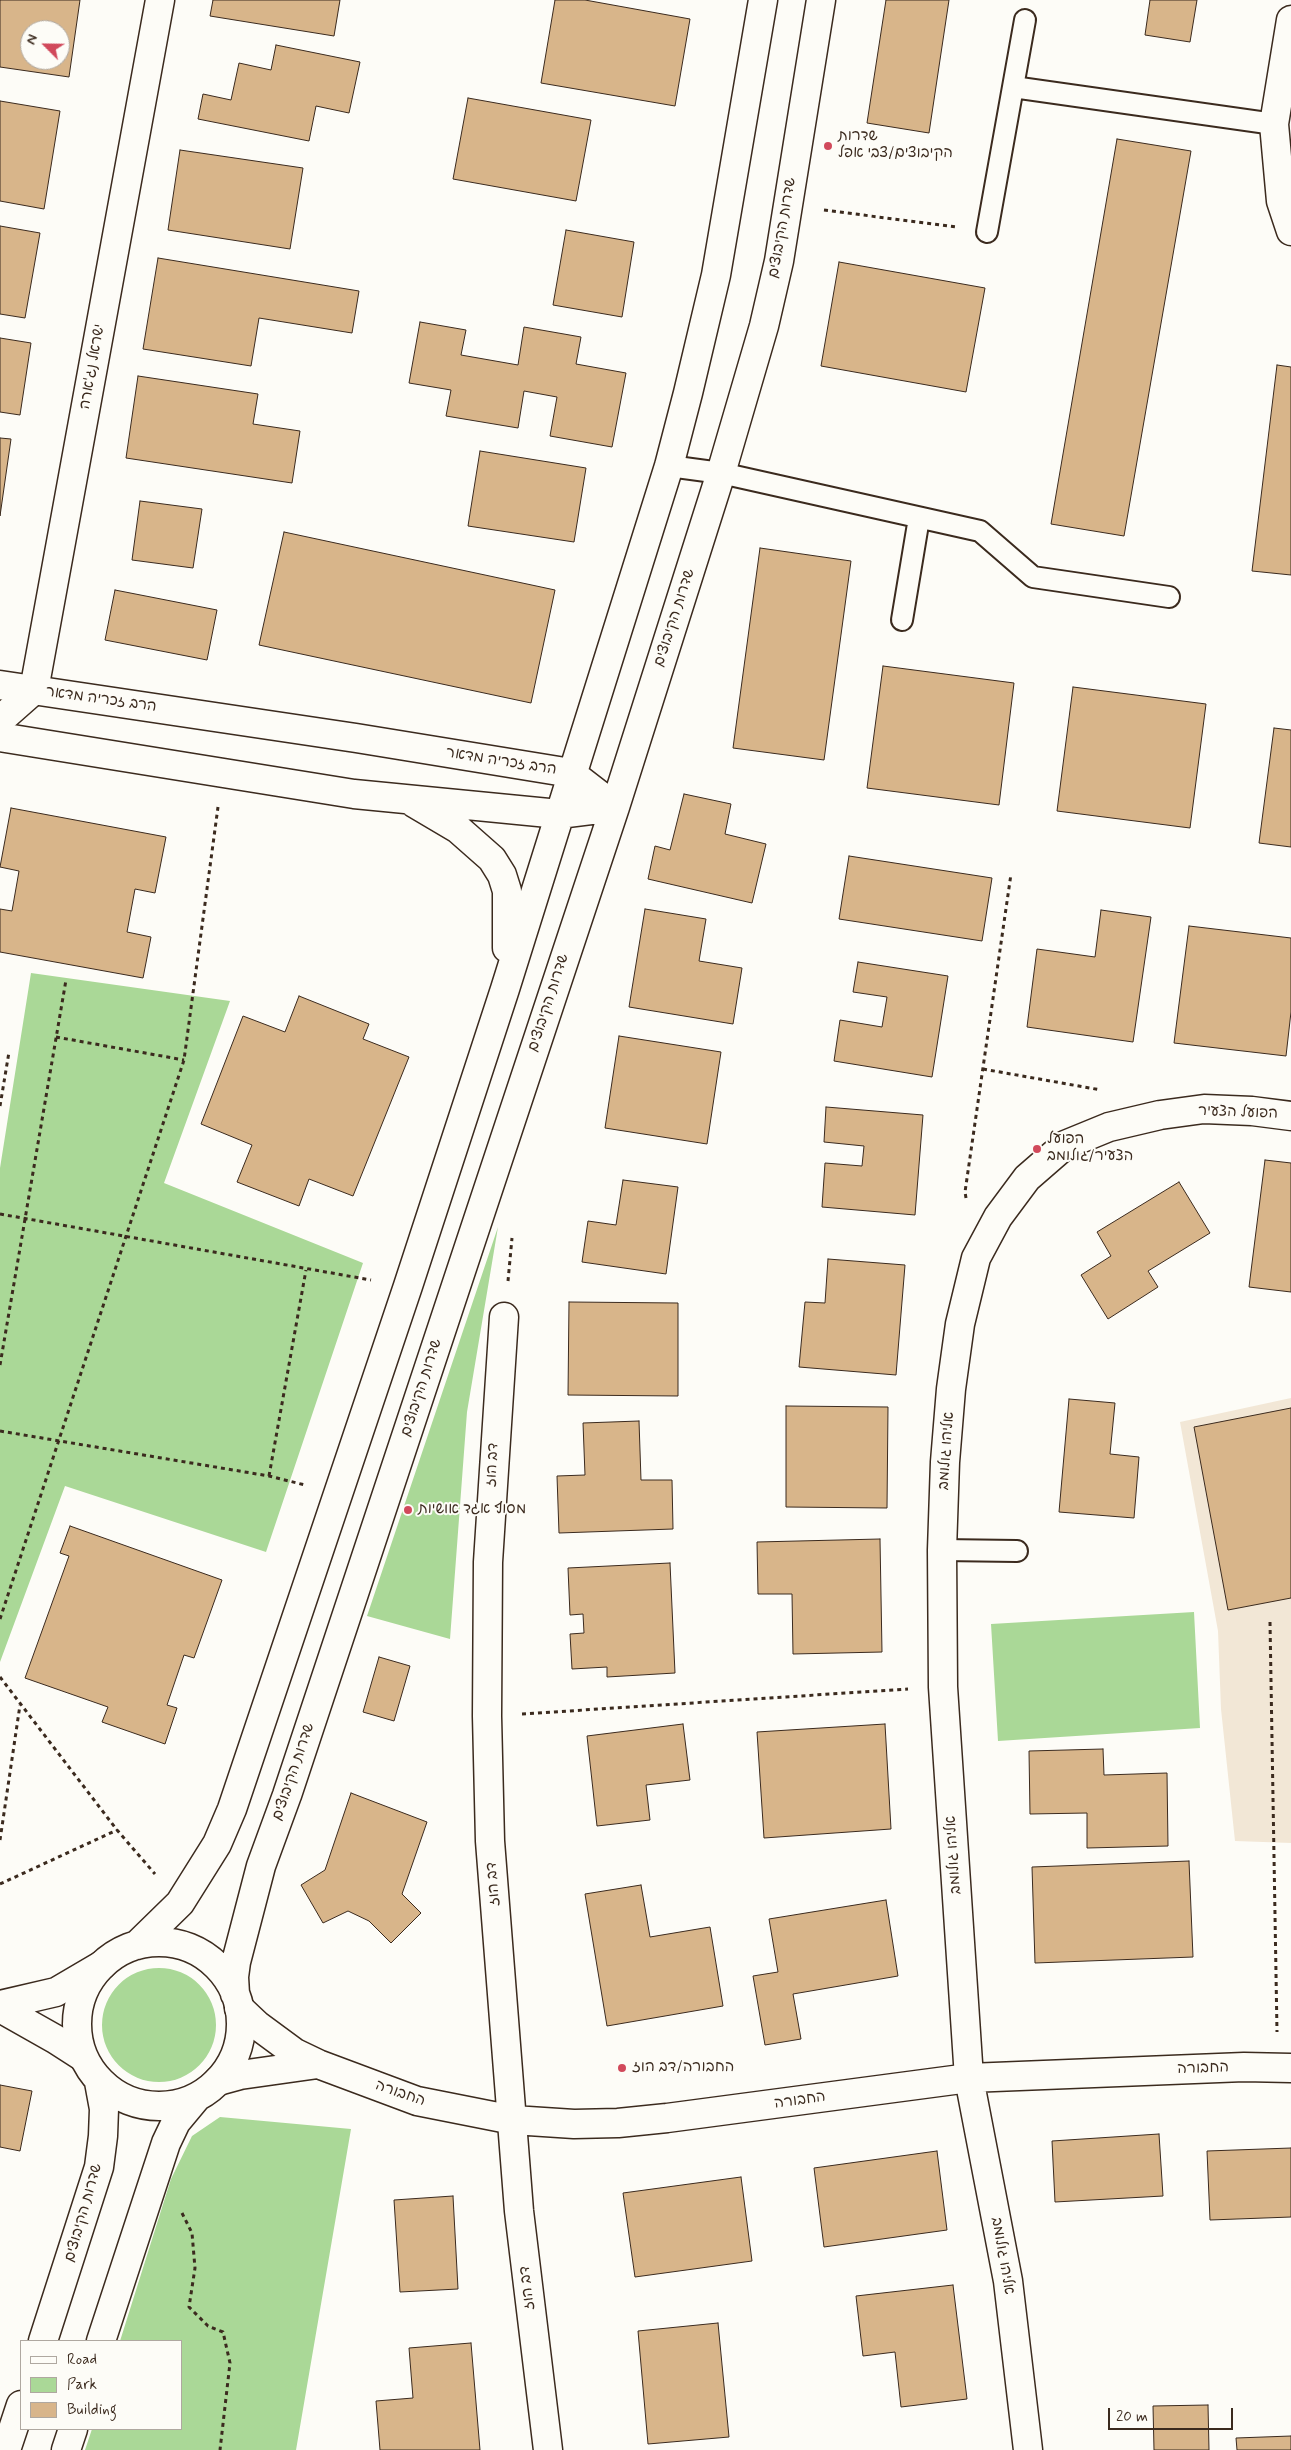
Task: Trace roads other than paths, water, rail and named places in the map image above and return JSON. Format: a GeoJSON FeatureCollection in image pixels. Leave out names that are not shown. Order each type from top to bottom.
{"type":"FeatureCollection","features":[{"type":"Feature","properties":{"kind":"street","name":"ישראל נג'ארה"},"geometry":{"type":"LineString","coordinates":[[34,690],[160,0]]}},
{"type":"Feature","properties":{"kind":"street"},"geometry":{"type":"LineString","coordinates":[[137,1945],[180,1903],[216,1844],[232,1809],[408,1286],[505,989],[558,814],[669,466],[716,275],[763,0]]}},
{"type":"Feature","properties":{"kind":"street","name":"שדרות הקיבוצים"},"geometry":{"type":"LineString","coordinates":[[237,2001],[234,1977],[236,1962],[261,1866],[287,1795],[615,807],[721,473],[764,326],[779,261],[821,0]]}},
{"type":"Feature","properties":{"kind":"street"},"geometry":{"type":"LineString","coordinates":[[1291,20],[1274,124],[1281,201],[1291,232]]}},
{"type":"Feature","properties":{"kind":"street","name":"הרב זכריה מדאר"},"geometry":{"type":"LineString","coordinates":[[0,685],[356,738],[571,773],[615,807]]}},
{"type":"Feature","properties":{"kind":"street"},"geometry":{"type":"LineString","coordinates":[[0,720],[34,690]]}},
{"type":"Feature","properties":{"kind":"street"},"geometry":{"type":"LineString","coordinates":[[0,737],[354,794],[558,814],[615,807]]}},
{"type":"Feature","properties":{"kind":"street"},"geometry":{"type":"LineString","coordinates":[[407,798],[458,829],[479,846],[492,859],[502,875],[507,891],[509,921],[505,989]]}},
{"type":"Feature","properties":{"kind":"street","name":"הפועל הצעיר"},"geometry":{"type":"LineString","coordinates":[[976,1258],[998,1217],[1027,1178],[1065,1145],[1109,1127],[1160,1115],[1204,1109],[1252,1111],[1291,1116]]}},
{"type":"Feature","properties":{"kind":"street","name":"אליהו גולומב"},"geometry":{"type":"LineString","coordinates":[[976,1258],[960,1324],[951,1389],[945,1462],[942,1550],[943,1687],[969,2078],[1008,2281],[1028,2450]]}},
{"type":"Feature","properties":{"kind":"street","name":"דב הוז"},"geometry":{"type":"LineString","coordinates":[[504,1317],[488,1562],[486,1716],[490,1841],[519,2211],[548,2450]]}},
{"type":"Feature","properties":{"kind":"street"},"geometry":{"type":"LineString","coordinates":[[0,2007],[56,1992],[102,1965],[118,1953],[137,1945],[178,1944],[198,1952],[215,1965],[237,2001],[240,2034],[233,2059],[218,2080],[196,2098],[176,2122],[166,2143],[101,2340]]}},
{"type":"Feature","properties":{"kind":"street"},"geometry":{"type":"LineString","coordinates":[[102,1965],[86,1985],[78,2008],[77,2033],[83,2057],[99,2082],[121,2097],[145,2106],[171,2106],[196,2098]]}},
{"type":"Feature","properties":{"kind":"street","name":"החבורה"},"geometry":{"type":"LineString","coordinates":[[237,2001],[257,2025],[295,2052],[318,2064],[417,2101],[513,2120],[574,2124],[618,2123],[776,2105],[969,2078],[1284,2068]]}},
{"type":"Feature","properties":{"kind":"street"},"geometry":{"type":"LineString","coordinates":[[0,2007],[56,2038],[83,2057]]}},
{"type":"Feature","properties":{"kind":"street","name":"החבורה"},"geometry":{"type":"LineString","coordinates":[[218,2080],[318,2064]]}},
{"type":"Feature","properties":{"kind":"street","name":"שדרות הקיבוצים"},"geometry":{"type":"LineString","coordinates":[[43,2340],[99,2167],[104,2136],[104,2109],[99,2082]]}},
{"type":"Feature","properties":{"kind":"street"},"geometry":{"type":"LineString","coordinates":[[6,2450],[20,2408]]}},
{"type":"Feature","properties":{"kind":"street"},"geometry":{"type":"LineString","coordinates":[[66,2450],[73,2430]]}},
{"type":"Feature","properties":{"kind":"lane"},"geometry":{"type":"LineString","coordinates":[[986,232],[1025,20]]}},
{"type":"Feature","properties":{"kind":"lane"},"geometry":{"type":"LineString","coordinates":[[1013,87],[1274,124]]}},
{"type":"Feature","properties":{"kind":"lane"},"geometry":{"type":"LineString","coordinates":[[669,466],[721,473],[980,531],[1033,577],[1169,597]]}},
{"type":"Feature","properties":{"kind":"lane"},"geometry":{"type":"LineString","coordinates":[[902,620],[919,518]]}},
{"type":"Feature","properties":{"kind":"lane"},"geometry":{"type":"LineString","coordinates":[[942,1550],[1017,1551]]}},
{"type":"Feature","properties":{"kind":"place","name":"שדרות הקיבוצים/צבי אפל"},"geometry":{"type":"Point","coordinates":[828,146]}},
{"type":"Feature","properties":{"kind":"place","name":"הפועל הצעיר/גולומב"},"geometry":{"type":"Point","coordinates":[1037,1149]}},
{"type":"Feature","properties":{"kind":"place","name":"מסוף אגד אושיות"},"geometry":{"type":"Point","coordinates":[408,1510]}},
{"type":"Feature","properties":{"kind":"place","name":"החבורה/דב הוז"},"geometry":{"type":"Point","coordinates":[622,2068]}}]}
